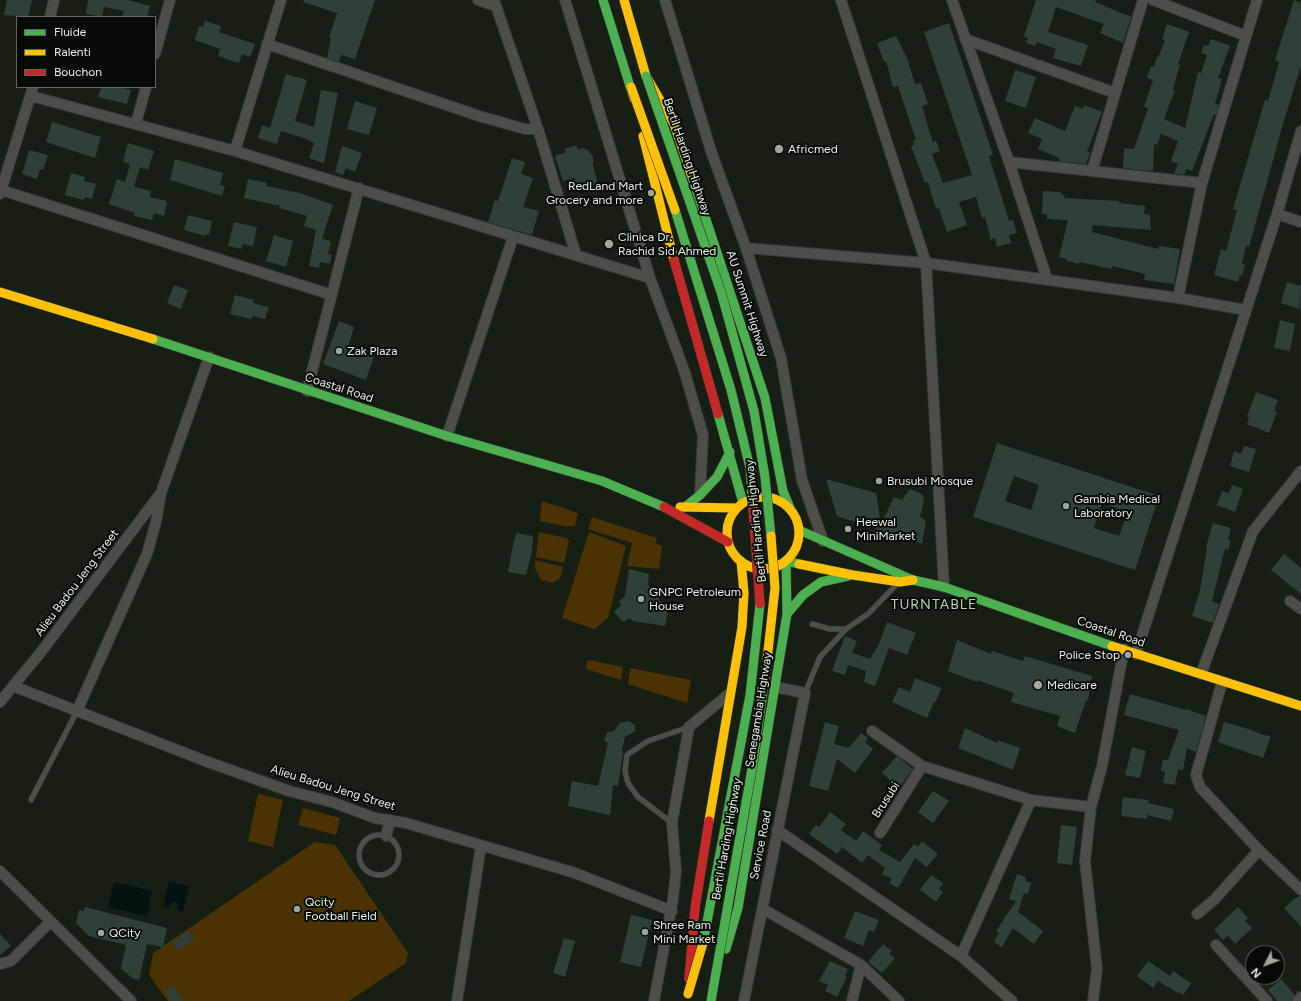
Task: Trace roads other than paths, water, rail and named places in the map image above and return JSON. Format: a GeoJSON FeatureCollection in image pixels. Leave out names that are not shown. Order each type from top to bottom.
{"type":"FeatureCollection","features":[{"type":"Feature","properties":{"kind":"main road"},"geometry":{"type":"LineString","coordinates":[[603,0],[631,87],[673,257],[730,452],[740,506]]}},
{"type":"Feature","properties":{"kind":"main road","name":"AU Summit Highway"},"geometry":{"type":"LineString","coordinates":[[624,0],[646,76],[674,124],[715,242],[765,398],[783,491],[790,508]]}},
{"type":"Feature","properties":{"kind":"main road","name":"Bertil Harding Highway"},"geometry":{"type":"LineString","coordinates":[[646,76],[721,292],[754,411],[766,477],[772,543],[775,588],[767,665],[753,763],[711,1001]]}},
{"type":"Feature","properties":{"kind":"main road","name":"Bertil Harding Highway"},"geometry":{"type":"LineString","coordinates":[[631,87],[666,181],[731,390],[750,468],[760,612],[750,694],[704,941],[687,997]]}},
{"type":"Feature","properties":{"kind":"main road","name":"Coastal Road"},"geometry":{"type":"LineString","coordinates":[[0,292],[209,357],[447,436],[602,481],[670,509],[728,542]]}},
{"type":"Feature","properties":{"kind":"main road"},"geometry":{"type":"LineString","coordinates":[[685,507],[700,495],[716,477],[730,452]]}},
{"type":"Feature","properties":{"kind":"main road"},"geometry":{"type":"LineString","coordinates":[[757,497],[769,497],[780,501],[790,508],[796,518],[799,530],[798,542],[794,552],[786,561],[776,567],[764,569],[752,567],[741,561],[733,553],[728,542],[727,530],[730,518],[740,506],[757,497]]}},
{"type":"Feature","properties":{"kind":"main road","name":"Coastal Road"},"geometry":{"type":"LineString","coordinates":[[670,509],[685,507],[740,506]]}},
{"type":"Feature","properties":{"kind":"main road","name":"Coastal Road"},"geometry":{"type":"LineString","coordinates":[[799,530],[823,542],[913,580],[944,586],[1136,654],[1222,682],[1300,703]]}},
{"type":"Feature","properties":{"kind":"main road"},"geometry":{"type":"LineString","coordinates":[[687,997],[694,908],[742,627],[744,593],[741,561]]}},
{"type":"Feature","properties":{"kind":"main road","name":"Senegambia Highway"},"geometry":{"type":"LineString","coordinates":[[711,1001],[738,908],[787,614],[786,561]]}},
{"type":"Feature","properties":{"kind":"main road","name":"Coastal Road"},"geometry":{"type":"LineString","coordinates":[[786,561],[853,575],[900,582],[913,580]]}},
{"type":"Feature","properties":{"kind":"main road"},"geometry":{"type":"LineString","coordinates":[[787,614],[803,595],[821,582],[853,575]]}},
{"type":"Feature","properties":{"kind":"street"},"geometry":{"type":"LineString","coordinates":[[50,16],[54,0]]}},
{"type":"Feature","properties":{"kind":"street"},"geometry":{"type":"LineString","coordinates":[[156,50],[170,0]]}},
{"type":"Feature","properties":{"kind":"street"},"geometry":{"type":"LineString","coordinates":[[235,152],[281,0]]}},
{"type":"Feature","properties":{"kind":"street"},"geometry":{"type":"LineString","coordinates":[[478,0],[495,3],[538,130],[576,254]]}},
{"type":"Feature","properties":{"kind":"street"},"geometry":{"type":"LineString","coordinates":[[565,0],[650,278],[684,370],[703,435],[700,495]]}},
{"type":"Feature","properties":{"kind":"street"},"geometry":{"type":"LineString","coordinates":[[664,0],[711,152],[746,248],[781,358],[802,480],[823,542]]}},
{"type":"Feature","properties":{"kind":"street"},"geometry":{"type":"LineString","coordinates":[[840,0],[926,263],[944,586]]}},
{"type":"Feature","properties":{"kind":"street"},"geometry":{"type":"LineString","coordinates":[[952,0],[1009,162],[1047,279]]}},
{"type":"Feature","properties":{"kind":"street"},"geometry":{"type":"LineString","coordinates":[[1092,171],[1144,0]]}},
{"type":"Feature","properties":{"kind":"street"},"geometry":{"type":"LineString","coordinates":[[1153,0],[1246,36]]}},
{"type":"Feature","properties":{"kind":"street"},"geometry":{"type":"LineString","coordinates":[[1178,298],[1202,183],[1257,0]]}},
{"type":"Feature","properties":{"kind":"street"},"geometry":{"type":"LineString","coordinates":[[965,39],[1115,93]]}},
{"type":"Feature","properties":{"kind":"street"},"geometry":{"type":"LineString","coordinates":[[267,44],[479,116],[525,129],[538,130]]}},
{"type":"Feature","properties":{"kind":"street"},"geometry":{"type":"LineString","coordinates":[[136,123],[146,88]]}},
{"type":"Feature","properties":{"kind":"street"},"geometry":{"type":"LineString","coordinates":[[332,295],[1,192],[32,91],[359,188],[513,237],[576,254],[650,278]]}},
{"type":"Feature","properties":{"kind":"street"},"geometry":{"type":"LineString","coordinates":[[1136,654],[1277,214],[1301,131]]}},
{"type":"Feature","properties":{"kind":"street"},"geometry":{"type":"LineString","coordinates":[[1009,162],[1202,183]]}},
{"type":"Feature","properties":{"kind":"street"},"geometry":{"type":"LineString","coordinates":[[307,390],[359,188]]}},
{"type":"Feature","properties":{"kind":"street"},"geometry":{"type":"LineString","coordinates":[[1277,214],[1301,222]]}},
{"type":"Feature","properties":{"kind":"street"},"geometry":{"type":"LineString","coordinates":[[447,436],[513,237]]}},
{"type":"Feature","properties":{"kind":"street"},"geometry":{"type":"LineString","coordinates":[[746,248],[926,263],[1178,298],[1246,310]]}},
{"type":"Feature","properties":{"kind":"street"},"geometry":{"type":"LineString","coordinates":[[77,711],[147,554],[156,522],[161,493],[209,357]]}},
{"type":"Feature","properties":{"kind":"street"},"geometry":{"type":"LineString","coordinates":[[1201,674],[1253,531],[1301,471]]}},
{"type":"Feature","properties":{"kind":"street","name":"Alieu Badou Jeng Street"},"geometry":{"type":"LineString","coordinates":[[0,702],[62,626],[161,493]]}},
{"type":"Feature","properties":{"kind":"street"},"geometry":{"type":"LineString","coordinates":[[1290,601],[1301,609]]}},
{"type":"Feature","properties":{"kind":"street"},"geometry":{"type":"LineString","coordinates":[[1093,1001],[1097,969],[1085,861],[1091,807],[1102,766],[1124,650]]}},
{"type":"Feature","properties":{"kind":"street"},"geometry":{"type":"LineString","coordinates":[[1222,682],[1196,775],[1200,786],[1259,850],[1301,890]]}},
{"type":"Feature","properties":{"kind":"street","name":"Alieu Badou Jeng Street"},"geometry":{"type":"LineString","coordinates":[[13,686],[208,762],[289,791],[332,802],[375,818],[406,823],[575,873],[672,911]]}},
{"type":"Feature","properties":{"kind":"street"},"geometry":{"type":"LineString","coordinates":[[775,688],[805,693]]}},
{"type":"Feature","properties":{"kind":"street"},"geometry":{"type":"LineString","coordinates":[[654,1001],[672,911],[676,872],[672,823],[689,727],[730,693]]}},
{"type":"Feature","properties":{"kind":"street","name":"Service Road"},"geometry":{"type":"LineString","coordinates":[[744,1001],[805,693]]}},
{"type":"Feature","properties":{"kind":"street"},"geometry":{"type":"LineString","coordinates":[[872,730],[922,766],[1031,800],[1091,807]]}},
{"type":"Feature","properties":{"kind":"street","name":"Brusubi"},"geometry":{"type":"LineString","coordinates":[[880,833],[922,766]]}},
{"type":"Feature","properties":{"kind":"street"},"geometry":{"type":"LineString","coordinates":[[961,956],[1031,800]]}},
{"type":"Feature","properties":{"kind":"street"},"geometry":{"type":"LineString","coordinates":[[386,836],[390,820]]}},
{"type":"Feature","properties":{"kind":"street"},"geometry":{"type":"LineString","coordinates":[[777,830],[961,956],[1012,1001]]}},
{"type":"Feature","properties":{"kind":"street"},"geometry":{"type":"LineString","coordinates":[[457,1001],[480,846]]}},
{"type":"Feature","properties":{"kind":"street"},"geometry":{"type":"LineString","coordinates":[[1197,914],[1214,900],[1259,850]]}},
{"type":"Feature","properties":{"kind":"street"},"geometry":{"type":"LineString","coordinates":[[0,871],[131,1001]]}},
{"type":"Feature","properties":{"kind":"street"},"geometry":{"type":"LineString","coordinates":[[763,909],[861,966],[899,1001]]}},
{"type":"Feature","properties":{"kind":"street"},"geometry":{"type":"LineString","coordinates":[[0,964],[11,961],[50,922]]}},
{"type":"Feature","properties":{"kind":"street"},"geometry":{"type":"LineString","coordinates":[[1216,945],[1267,1001]]}},
{"type":"Feature","properties":{"kind":"street"},"geometry":{"type":"LineString","coordinates":[[852,1001],[861,966]]}},
{"type":"Feature","properties":{"kind":"street"},"geometry":{"type":"LineString","coordinates":[[1298,1001],[1301,997]]}},
{"type":"Feature","properties":{"kind":"lane"},"geometry":{"type":"LineString","coordinates":[[805,693],[820,657],[846,629],[868,614],[900,582]]}},
{"type":"Feature","properties":{"kind":"lane"},"geometry":{"type":"LineString","coordinates":[[812,624],[830,629],[846,629]]}},
{"type":"Feature","properties":{"kind":"lane"},"geometry":{"type":"LineString","coordinates":[[31,800],[77,711]]}},
{"type":"Feature","properties":{"kind":"lane"},"geometry":{"type":"LineString","coordinates":[[672,823],[638,797],[628,783],[625,771],[628,755],[648,741],[689,727]]}},
{"type":"Feature","properties":{"kind":"lane"},"geometry":{"type":"LineString","coordinates":[[372,836],[386,836],[396,845],[399,857],[398,863],[384,875],[371,873],[366,870],[360,858],[362,845],[372,836]]}},
{"type":"Feature","properties":{"kind":"place","name":"Africmed"},"geometry":{"type":"Point","coordinates":[779,149]}},
{"type":"Feature","properties":{"kind":"place","name":"RedLand Mart Grocery and more"},"geometry":{"type":"Point","coordinates":[651,193]}},
{"type":"Feature","properties":{"kind":"place","name":"Clinica Dr. Rachid Sid Ahmed"},"geometry":{"type":"Point","coordinates":[609,244]}},
{"type":"Feature","properties":{"kind":"place","name":"Zak Plaza"},"geometry":{"type":"Point","coordinates":[339,351]}},
{"type":"Feature","properties":{"kind":"place","name":"Brusubi Mosque"},"geometry":{"type":"Point","coordinates":[879,481]}},
{"type":"Feature","properties":{"kind":"place","name":"Gambia Medical Laboratory"},"geometry":{"type":"Point","coordinates":[1066,506]}},
{"type":"Feature","properties":{"kind":"place","name":"Heewal MiniMarket"},"geometry":{"type":"Point","coordinates":[848,529]}},
{"type":"Feature","properties":{"kind":"place","name":"GNPC Petroleum House"},"geometry":{"type":"Point","coordinates":[641,599]}},
{"type":"Feature","properties":{"kind":"place","name":"Police Stop"},"geometry":{"type":"Point","coordinates":[1128,655]}},
{"type":"Feature","properties":{"kind":"place","name":"Medicare"},"geometry":{"type":"Point","coordinates":[1038,685]}},
{"type":"Feature","properties":{"kind":"place","name":"Qcity Football Field"},"geometry":{"type":"Point","coordinates":[297,909]}},
{"type":"Feature","properties":{"kind":"place","name":"Shree Ram Mini Market"},"geometry":{"type":"Point","coordinates":[645,932]}},
{"type":"Feature","properties":{"kind":"place","name":"QCity"},"geometry":{"type":"Point","coordinates":[101,933]}},
{"type":"Feature","properties":{"kind":"district","name":"TURNTABLE"},"geometry":{"type":"Point","coordinates":[934,605]}}]}
